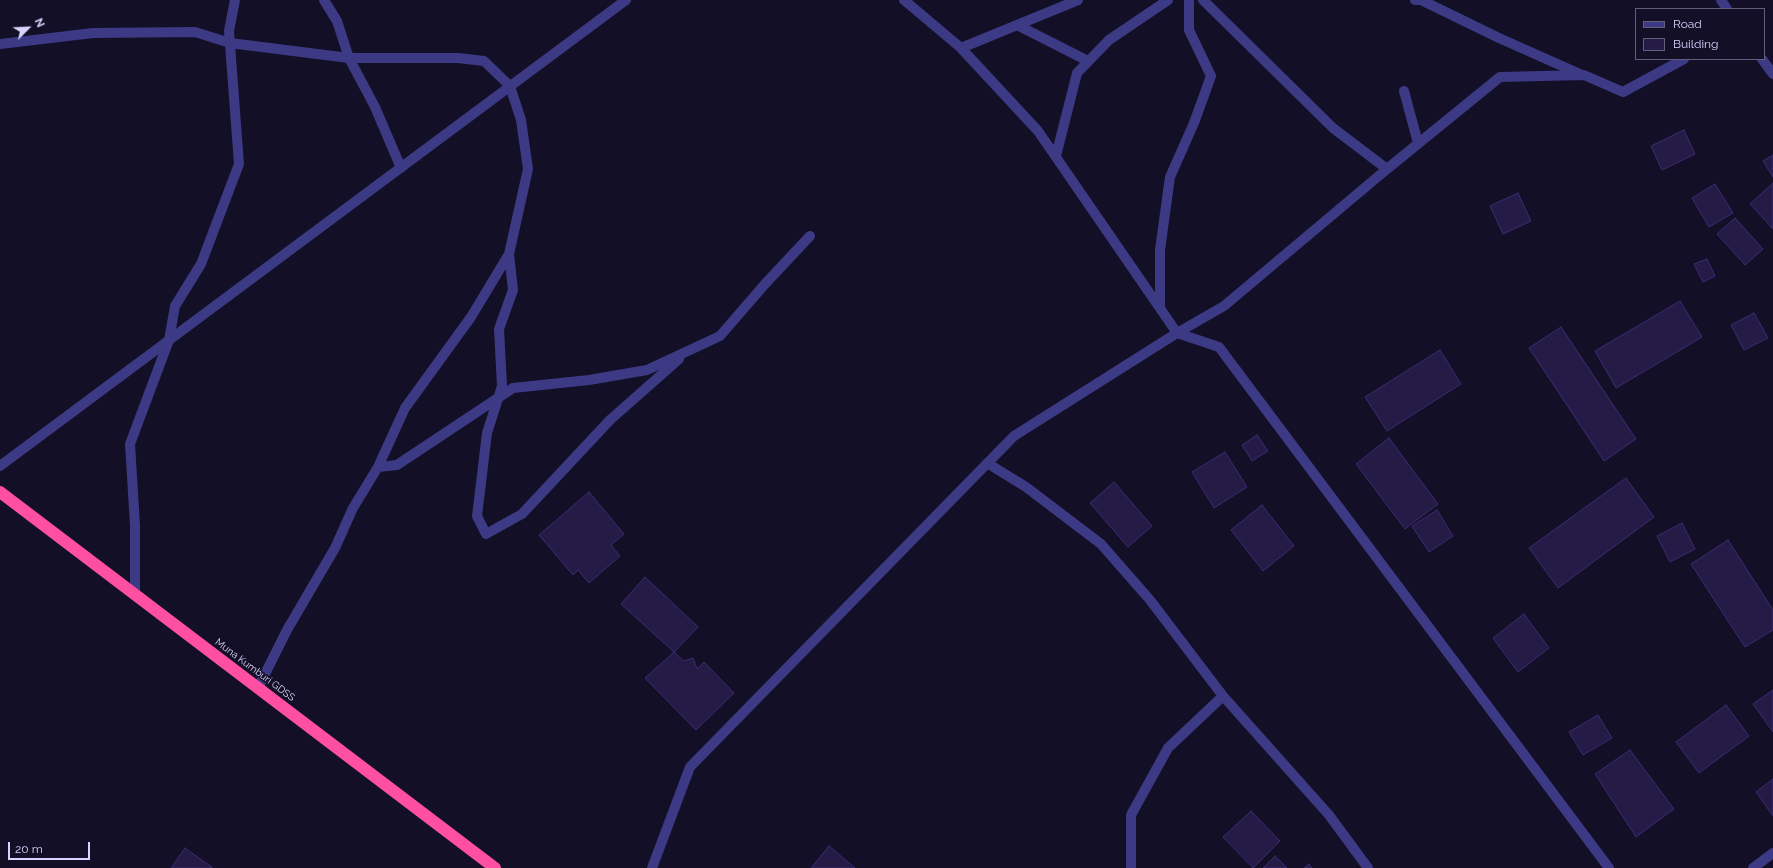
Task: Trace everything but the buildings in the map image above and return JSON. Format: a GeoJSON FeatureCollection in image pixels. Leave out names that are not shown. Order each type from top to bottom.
{"type":"FeatureCollection","features":[{"type":"Feature","properties":{"kind":"highway","name":"Muna Kumburi GDSS"},"geometry":{"type":"LineString","coordinates":[[0,492],[495,868]]}},
{"type":"Feature","properties":{"kind":"street"},"geometry":{"type":"LineString","coordinates":[[135,595],[135,525],[130,444],[169,340],[175,306],[201,264],[239,164],[229,31],[235,0]]}},
{"type":"Feature","properties":{"kind":"street"},"geometry":{"type":"LineString","coordinates":[[324,0],[337,21],[349,58],[375,107],[401,168]]}},
{"type":"Feature","properties":{"kind":"street"},"geometry":{"type":"LineString","coordinates":[[0,466],[626,0]]}},
{"type":"Feature","properties":{"kind":"street"},"geometry":{"type":"LineString","coordinates":[[904,0],[961,48],[1038,131],[1178,333],[1219,348],[1609,868]]}},
{"type":"Feature","properties":{"kind":"street"},"geometry":{"type":"LineString","coordinates":[[961,48],[1078,0]]}},
{"type":"Feature","properties":{"kind":"street"},"geometry":{"type":"LineString","coordinates":[[1056,156],[1077,73],[1110,40],[1168,0]]}},
{"type":"Feature","properties":{"kind":"street"},"geometry":{"type":"LineString","coordinates":[[1160,307],[1160,250],[1170,177],[1194,123],[1211,76],[1189,30],[1189,0]]}},
{"type":"Feature","properties":{"kind":"street"},"geometry":{"type":"LineString","coordinates":[[1203,0],[1333,128],[1387,169]]}},
{"type":"Feature","properties":{"kind":"street"},"geometry":{"type":"LineString","coordinates":[[1414,0],[1421,0],[1499,38],[1623,92],[1682,60]]}},
{"type":"Feature","properties":{"kind":"street"},"geometry":{"type":"LineString","coordinates":[[1017,25],[1088,61]]}},
{"type":"Feature","properties":{"kind":"street"},"geometry":{"type":"LineString","coordinates":[[0,44],[94,33],[195,32],[230,43],[349,58],[458,58],[484,61],[510,86],[520,120],[528,169],[509,254],[472,317],[405,408],[378,467],[353,508],[335,548],[287,630],[258,688]]}},
{"type":"Feature","properties":{"kind":"street"},"geometry":{"type":"LineString","coordinates":[[1763,60],[1773,74]]}},
{"type":"Feature","properties":{"kind":"street"},"geometry":{"type":"LineString","coordinates":[[652,868],[690,767],[1014,436],[1178,333],[1224,306],[1418,143],[1500,77],[1584,75]]}},
{"type":"Feature","properties":{"kind":"street"},"geometry":{"type":"LineString","coordinates":[[1404,91],[1418,143]]}},
{"type":"Feature","properties":{"kind":"street"},"geometry":{"type":"LineString","coordinates":[[378,467],[398,465],[513,388],[589,380],[647,370],[720,336],[765,284],[810,236]]}},
{"type":"Feature","properties":{"kind":"street"},"geometry":{"type":"LineString","coordinates":[[509,254],[513,290],[499,329],[502,386],[487,433],[477,516],[486,534],[522,514],[610,420],[687,351]]}},
{"type":"Feature","properties":{"kind":"street"},"geometry":{"type":"LineString","coordinates":[[987,463],[1026,486],[1101,544],[1150,600],[1223,696],[1329,815],[1368,868]]}},
{"type":"Feature","properties":{"kind":"street"},"geometry":{"type":"LineString","coordinates":[[1131,868],[1131,815],[1168,748],[1223,696]]}},
{"type":"Feature","properties":{"kind":"street"},"geometry":{"type":"LineString","coordinates":[[1753,868],[1773,853]]}}]}
